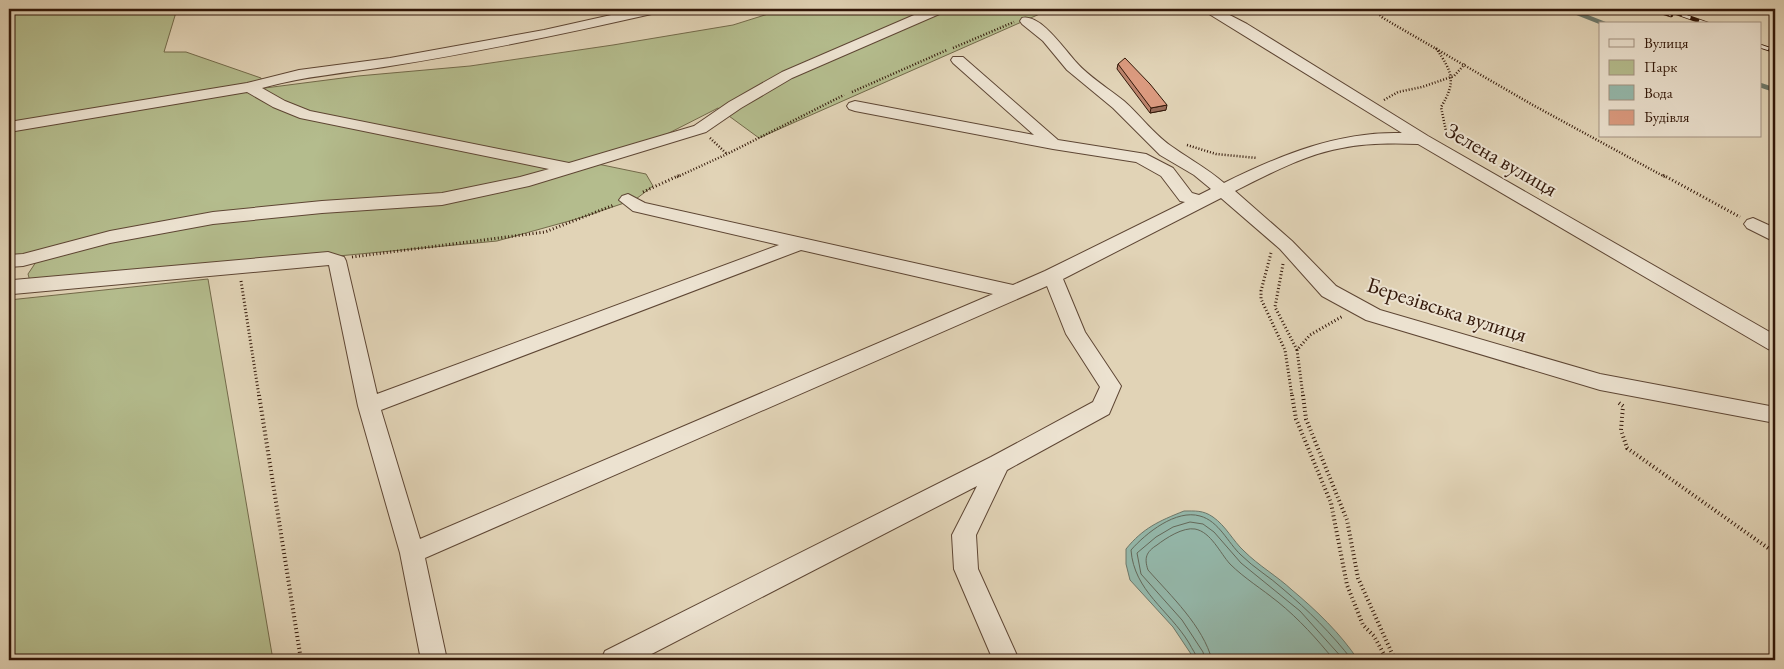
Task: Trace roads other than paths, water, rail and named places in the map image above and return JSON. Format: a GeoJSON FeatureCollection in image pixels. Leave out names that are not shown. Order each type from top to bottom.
{"type":"FeatureCollection","features":[{"type":"Feature","properties":{"kind":"street"},"geometry":{"type":"LineString","coordinates":[[9,127],[249,87],[270,80],[390,62],[544,34],[656,9]]}},
{"type":"Feature","properties":{"kind":"street"},"geometry":{"type":"LineString","coordinates":[[9,261],[23,260],[110,237],[213,218],[322,207],[442,199],[522,182],[700,129],[735,105],[787,75],[939,9]]}},
{"type":"Feature","properties":{"kind":"street","name":"Зелена вулиця"},"geometry":{"type":"LineString","coordinates":[[1208,9],[1242,27],[1455,158],[1775,344]]}},
{"type":"Feature","properties":{"kind":"street","name":"Березівська вулиця"},"geometry":{"type":"LineString","coordinates":[[1021,21],[1048,38],[1072,67],[1119,105],[1166,152],[1200,171],[1329,291],[1373,315],[1600,382],[1775,415]]}},
{"type":"Feature","properties":{"kind":"street"},"geometry":{"type":"LineString","coordinates":[[958,60],[1053,144]]}},
{"type":"Feature","properties":{"kind":"street"},"geometry":{"type":"LineString","coordinates":[[249,87],[279,104],[306,115],[568,168]]}},
{"type":"Feature","properties":{"kind":"street"},"geometry":{"type":"LineString","coordinates":[[855,106],[1053,144],[1140,158],[1167,172],[1186,197],[1200,201]]}},
{"type":"Feature","properties":{"kind":"street"},"geometry":{"type":"LineString","coordinates":[[412,553],[1052,276],[1249,176],[1285,161],[1339,143],[1395,138],[1422,138]]}},
{"type":"Feature","properties":{"kind":"street"},"geometry":{"type":"LineString","coordinates":[[628,200],[639,207],[1014,292]]}},
{"type":"Feature","properties":{"kind":"street"},"geometry":{"type":"LineString","coordinates":[[1753,224],[1775,236]]}},
{"type":"Feature","properties":{"kind":"street"},"geometry":{"type":"LineString","coordinates":[[370,406],[802,243]]}},
{"type":"Feature","properties":{"kind":"street"},"geometry":{"type":"LineString","coordinates":[[13,287],[238,265],[328,258],[337,261],[370,406],[412,553],[434,660]]}},
{"type":"Feature","properties":{"kind":"street"},"geometry":{"type":"LineString","coordinates":[[614,660],[999,464],[1101,408],[1111,386],[1076,334],[1052,276]]}},
{"type":"Feature","properties":{"kind":"street"},"geometry":{"type":"LineString","coordinates":[[999,464],[964,535],[966,569],[1006,660]]}},
{"type":"Feature","properties":{"kind":"water"},"geometry":{"type":"Polygon","coordinates":[[[1184,511],[1202,512],[1218,521],[1240,547],[1319,614],[1344,641],[1358,660],[1195,660],[1173,627],[1130,580],[1126,564],[1126,549],[1145,530],[1184,511]]]}},
{"type":"Feature","properties":{"kind":"waterway"},"geometry":{"type":"LineString","coordinates":[[1567,9],[1600,22]]}},
{"type":"Feature","properties":{"kind":"waterway"},"geometry":{"type":"LineString","coordinates":[[1762,86],[1775,90]]}},
{"type":"Feature","properties":{"kind":"railway"},"geometry":{"type":"LineString","coordinates":[[1652,9],[1671,15]]}},
{"type":"Feature","properties":{"kind":"railway"},"geometry":{"type":"LineString","coordinates":[[1665,9],[1702,22]]}},
{"type":"Feature","properties":{"kind":"railway"},"geometry":{"type":"LineString","coordinates":[[1762,47],[1775,51]]}}]}
